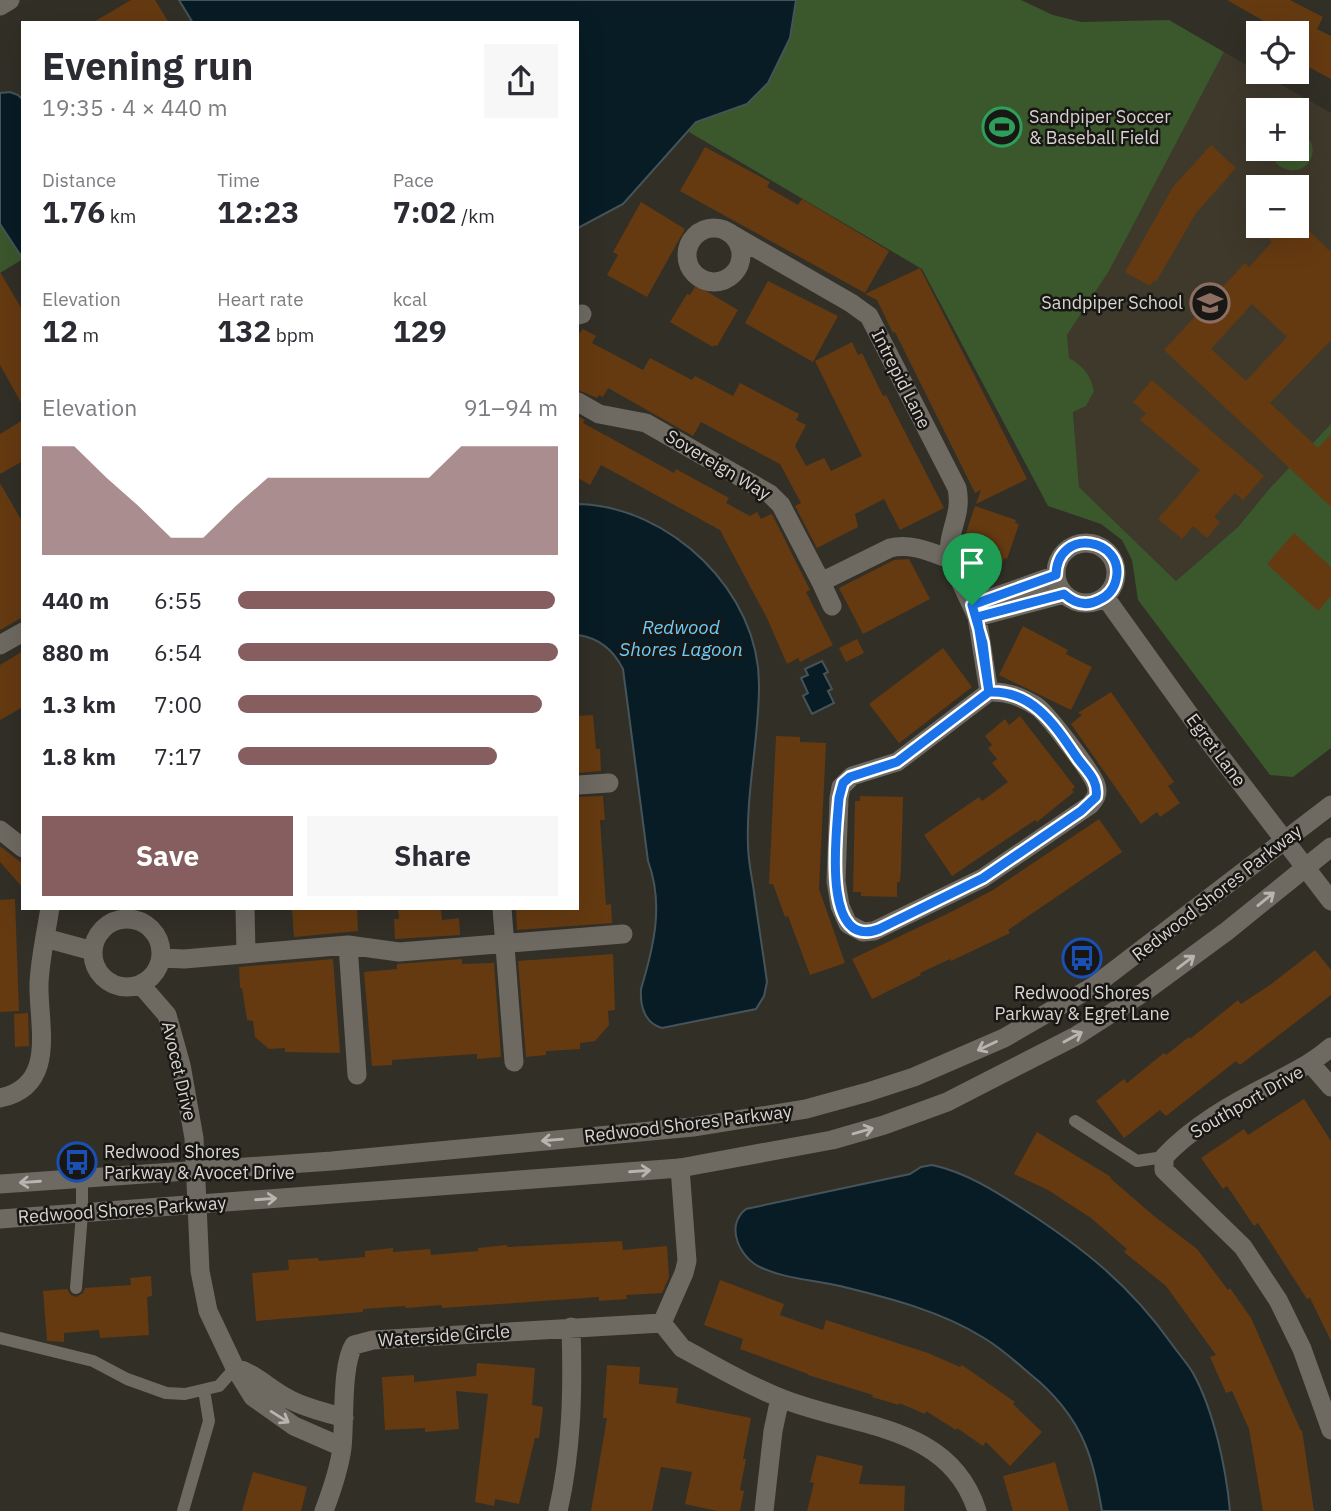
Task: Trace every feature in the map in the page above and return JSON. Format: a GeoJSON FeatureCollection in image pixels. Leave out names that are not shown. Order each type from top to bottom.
{"type":"FeatureCollection","features":[{"type":"Feature","properties":{"kind":"street"},"geometry":{"type":"LineString","coordinates":[[0,6],[10,0]]}},
{"type":"Feature","properties":{"kind":"street","name":"Intrepid Lane"},"geometry":{"type":"LineString","coordinates":[[726,231],[869,316],[957,488],[960,502],[948,541],[950,559]]}},
{"type":"Feature","properties":{"kind":"street","name":"Sovereign Way"},"geometry":{"type":"LineString","coordinates":[[579,403],[599,414],[646,423],[770,494],[781,505],[832,606]]}},
{"type":"Feature","properties":{"kind":"street"},"geometry":{"type":"LineString","coordinates":[[1095,544],[1104,548],[1116,564],[1115,583],[1105,597],[1093,603],[1073,601],[1059,587],[1056,575],[1060,557],[1075,545],[1095,544]]}},
{"type":"Feature","properties":{"kind":"street"},"geometry":{"type":"LineString","coordinates":[[821,582],[900,545],[909,545],[950,559],[974,611],[989,692]]}},
{"type":"Feature","properties":{"kind":"street"},"geometry":{"type":"LineString","coordinates":[[974,611],[1056,575]]}},
{"type":"Feature","properties":{"kind":"street"},"geometry":{"type":"LineString","coordinates":[[974,611],[1064,594]]}},
{"type":"Feature","properties":{"kind":"street","name":"Egret Lane"},"geometry":{"type":"LineString","coordinates":[[1105,597],[1203,736],[1331,901]]}},
{"type":"Feature","properties":{"kind":"street"},"geometry":{"type":"LineString","coordinates":[[0,645],[21,633]]}},
{"type":"Feature","properties":{"kind":"street"},"geometry":{"type":"LineString","coordinates":[[989,692],[1012,694],[1037,707],[1050,719],[1096,783],[1096,797],[1081,811],[983,878],[874,931],[863,932],[852,927],[846,921],[840,906],[835,881],[839,798],[843,783],[852,776],[897,762],[989,692]]}},
{"type":"Feature","properties":{"kind":"street"},"geometry":{"type":"LineString","coordinates":[[579,785],[609,783]]}},
{"type":"Feature","properties":{"kind":"street","name":"Redwood Shores Parkway"},"geometry":{"type":"LineString","coordinates":[[0,1184],[196,1171],[693,1127],[806,1109],[868,1092],[914,1077],[1004,1038],[1094,986],[1331,805]]}},
{"type":"Feature","properties":{"kind":"street"},"geometry":{"type":"LineString","coordinates":[[0,830],[21,846]]}},
{"type":"Feature","properties":{"kind":"street","name":"Redwood Shores Parkway"},"geometry":{"type":"LineString","coordinates":[[0,1219],[680,1168],[832,1140],[947,1102],[1076,1036],[1133,1000],[1227,931],[1331,847]]}},
{"type":"Feature","properties":{"kind":"street"},"geometry":{"type":"LineString","coordinates":[[0,1098],[10,1096],[28,1084],[41,1061],[39,983],[50,910]]}},
{"type":"Feature","properties":{"kind":"street"},"geometry":{"type":"LineString","coordinates":[[245,910],[246,952]]}},
{"type":"Feature","properties":{"kind":"street"},"geometry":{"type":"LineString","coordinates":[[502,910],[514,1062]]}},
{"type":"Feature","properties":{"kind":"street"},"geometry":{"type":"LineString","coordinates":[[130,919],[140,922],[157,936],[161,958],[158,969],[141,985],[118,987],[107,982],[99,973],[94,963],[93,951],[95,941],[108,924],[130,919]]}},
{"type":"Feature","properties":{"kind":"street"},"geometry":{"type":"LineString","coordinates":[[161,958],[184,959],[348,945],[399,952],[624,934]]}},
{"type":"Feature","properties":{"kind":"street"},"geometry":{"type":"LineString","coordinates":[[45,938],[93,951]]}},
{"type":"Feature","properties":{"kind":"street"},"geometry":{"type":"LineString","coordinates":[[348,945],[357,1075]]}},
{"type":"Feature","properties":{"kind":"street","name":"Avocet Drive"},"geometry":{"type":"LineString","coordinates":[[141,985],[167,1015],[181,1065],[194,1138],[200,1271],[208,1311],[235,1368],[253,1397],[271,1412],[295,1426],[342,1447]]}},
{"type":"Feature","properties":{"kind":"street","name":"Southport Drive"},"geometry":{"type":"LineString","coordinates":[[1164,1157],[1208,1120],[1311,1064],[1331,1047]]}},
{"type":"Feature","properties":{"kind":"street"},"geometry":{"type":"LineString","coordinates":[[1311,1064],[1331,1087]]}},
{"type":"Feature","properties":{"kind":"street"},"geometry":{"type":"LineString","coordinates":[[1164,1157],[1164,1170],[1243,1247],[1278,1300],[1302,1349],[1331,1430]]}},
{"type":"Feature","properties":{"kind":"street"},"geometry":{"type":"LineString","coordinates":[[680,1168],[687,1261],[662,1323],[682,1348],[780,1398],[924,1444],[958,1472],[977,1511]]}},
{"type":"Feature","properties":{"kind":"street","name":"Waterside Circle"},"geometry":{"type":"LineString","coordinates":[[324,1511],[337,1477],[342,1447],[348,1360],[354,1345],[360,1342],[662,1323]]}},
{"type":"Feature","properties":{"kind":"street"},"geometry":{"type":"LineString","coordinates":[[558,1511],[572,1407],[571,1327]]}},
{"type":"Feature","properties":{"kind":"street"},"geometry":{"type":"LineString","coordinates":[[235,1368],[248,1371],[287,1398],[308,1408],[344,1418]]}},
{"type":"Feature","properties":{"kind":"street"},"geometry":{"type":"LineString","coordinates":[[764,1511],[773,1431],[780,1398]]}},
{"type":"Feature","properties":{"kind":"lane"},"geometry":{"type":"LineString","coordinates":[[1075,1121],[1136,1161],[1164,1157]]}},
{"type":"Feature","properties":{"kind":"lane"},"geometry":{"type":"LineString","coordinates":[[76,1288],[82,1178]]}},
{"type":"Feature","properties":{"kind":"lane"},"geometry":{"type":"LineString","coordinates":[[0,1338],[93,1361],[147,1387],[166,1392],[186,1394],[219,1386],[235,1368]]}},
{"type":"Feature","properties":{"kind":"lane"},"geometry":{"type":"LineString","coordinates":[[183,1511],[209,1421],[204,1390]]}},
{"type":"Feature","properties":{"kind":"shaded area","name":"Sandpiper School"},"geometry":{"type":"Polygon","coordinates":[[[1224,52],[1246,65],[1246,84],[1280,84],[1305,98],[1246,98],[1246,161],[1309,161],[1309,100],[1331,113],[1331,424],[1270,488],[1238,527],[1176,581],[1079,487],[1067,335],[1109,271],[1224,52]]]}},
{"type":"Feature","properties":{"kind":"green space"},"geometry":{"type":"Polygon","coordinates":[[[796,0],[1021,0],[1053,15],[1081,22],[1169,20],[1224,52],[1109,271],[1067,335],[1069,358],[1086,371],[1094,391],[1086,406],[1073,412],[1079,487],[1176,581],[1238,527],[1270,488],[1331,424],[1331,748],[1293,777],[1270,775],[1138,600],[1132,560],[1122,540],[1101,524],[1048,506],[922,269],[689,132],[696,122],[747,104],[790,38],[796,0]]]}},
{"type":"Feature","properties":{"kind":"green space"},"geometry":{"type":"Polygon","coordinates":[[[1309,140],[1312,145],[1309,161],[1309,140]]]}},
{"type":"Feature","properties":{"kind":"green space"},"geometry":{"type":"Polygon","coordinates":[[[1309,161],[1295,170],[1286,169],[1276,163],[1309,161]]]}},
{"type":"Feature","properties":{"kind":"green space"},"geometry":{"type":"Polygon","coordinates":[[[0,224],[21,256],[21,260],[0,273],[0,224]]]}},
{"type":"Feature","properties":{"kind":"water"},"geometry":{"type":"Polygon","coordinates":[[[179,0],[796,0],[790,38],[768,83],[747,104],[696,122],[623,204],[579,227],[579,21],[192,21],[179,0]]]}},
{"type":"Feature","properties":{"kind":"water"},"geometry":{"type":"Polygon","coordinates":[[[10,92],[21,98],[21,256],[0,224],[0,93],[10,92]]]}},
{"type":"Feature","properties":{"kind":"water","name":"Redwood Shores Lagoon"},"geometry":{"type":"Polygon","coordinates":[[[579,504],[612,509],[645,520],[676,538],[703,561],[726,588],[744,618],[755,651],[759,686],[748,845],[767,982],[764,996],[756,1009],[662,1028],[651,1022],[644,1013],[641,989],[655,925],[653,877],[648,861],[623,669],[605,646],[579,635],[579,504]]]}},
{"type":"Feature","properties":{"kind":"water"},"geometry":{"type":"Polygon","coordinates":[[[822,661],[828,672],[824,674],[832,689],[828,691],[834,703],[812,714],[803,696],[808,693],[801,678],[808,675],[805,669],[822,661]]]}},
{"type":"Feature","properties":{"kind":"water"},"geometry":{"type":"Polygon","coordinates":[[[932,1165],[979,1183],[1045,1224],[1104,1268],[1139,1303],[1188,1366],[1200,1388],[1218,1440],[1230,1511],[1102,1511],[1091,1460],[1075,1424],[1047,1389],[996,1346],[950,1320],[914,1306],[840,1286],[781,1275],[762,1268],[747,1257],[737,1242],[736,1224],[746,1209],[910,1174],[921,1167],[932,1165]]]}},
{"type":"Feature","properties":{"kind":"building"},"geometry":{"type":"Polygon","coordinates":[[[131,0],[155,0],[168,21],[95,21],[131,0]]]}},
{"type":"Feature","properties":{"kind":"building"},"geometry":{"type":"Polygon","coordinates":[[[1227,0],[1290,0],[1323,17],[1317,29],[1331,36],[1331,79],[1309,67],[1309,21],[1264,21],[1227,0]]]}},
{"type":"Feature","properties":{"kind":"building"},"geometry":{"type":"Polygon","coordinates":[[[1211,145],[1236,168],[1196,213],[1156,282],[1154,280],[1150,286],[1125,272],[1173,187],[1211,145]]]}},
{"type":"Feature","properties":{"kind":"building"},"geometry":{"type":"Polygon","coordinates":[[[705,147],[770,182],[767,187],[798,205],[802,199],[889,251],[865,293],[680,191],[705,147]]]}},
{"type":"Feature","properties":{"kind":"building"},"geometry":{"type":"Polygon","coordinates":[[[641,202],[685,229],[647,297],[607,275],[618,255],[613,252],[641,202]]]}},
{"type":"Feature","properties":{"kind":"building"},"geometry":{"type":"Polygon","coordinates":[[[1309,231],[1331,252],[1331,340],[1270,403],[1318,448],[1331,434],[1331,507],[1164,350],[1245,263],[1249,267],[1272,242],[1268,238],[1309,238],[1309,231]],[[1252,304],[1211,349],[1246,381],[1287,337],[1252,304]]]}},
{"type":"Feature","properties":{"kind":"building"},"geometry":{"type":"Polygon","coordinates":[[[920,268],[1027,479],[976,504],[981,490],[975,493],[877,300],[865,294],[920,268]]]}},
{"type":"Feature","properties":{"kind":"building"},"geometry":{"type":"Polygon","coordinates":[[[0,272],[21,308],[21,402],[0,365],[0,272]]]}},
{"type":"Feature","properties":{"kind":"building"},"geometry":{"type":"Polygon","coordinates":[[[768,281],[838,316],[813,362],[745,323],[768,281]]]}},
{"type":"Feature","properties":{"kind":"building"},"geometry":{"type":"Polygon","coordinates":[[[696,285],[738,310],[717,346],[713,347],[670,322],[687,294],[690,295],[696,285]]]}},
{"type":"Feature","properties":{"kind":"building"},"geometry":{"type":"Polygon","coordinates":[[[583,329],[596,336],[592,343],[643,370],[650,358],[692,380],[695,376],[733,396],[740,383],[799,414],[796,420],[806,425],[795,446],[806,466],[824,458],[831,471],[862,456],[815,361],[852,342],[858,355],[862,353],[883,396],[886,395],[944,508],[900,530],[884,499],[855,514],[858,527],[817,548],[795,506],[801,503],[780,464],[701,422],[693,436],[608,388],[603,397],[599,395],[597,398],[579,390],[579,334],[583,329]]]}},
{"type":"Feature","properties":{"kind":"building"},"geometry":{"type":"Polygon","coordinates":[[[1152,380],[1264,476],[1243,500],[1235,493],[1214,517],[1220,522],[1207,538],[1193,526],[1182,539],[1158,519],[1200,470],[1140,420],[1146,413],[1133,402],[1152,380]]]}},
{"type":"Feature","properties":{"kind":"building"},"geometry":{"type":"Polygon","coordinates":[[[579,417],[585,420],[583,423],[674,473],[676,469],[729,498],[726,503],[750,516],[757,512],[761,519],[771,514],[810,590],[806,592],[833,645],[800,662],[798,658],[787,664],[767,618],[720,530],[601,465],[590,485],[579,479],[579,417]]]}},
{"type":"Feature","properties":{"kind":"building"},"geometry":{"type":"Polygon","coordinates":[[[21,421],[21,462],[0,474],[0,434],[21,421]]]}},
{"type":"Feature","properties":{"kind":"building"},"geometry":{"type":"Polygon","coordinates":[[[0,483],[21,520],[21,618],[0,630],[0,483]]]}},
{"type":"Feature","properties":{"kind":"building"},"geometry":{"type":"Polygon","coordinates":[[[975,506],[1016,520],[1015,523],[1019,524],[1007,559],[1004,558],[1000,570],[963,558],[965,551],[962,550],[962,545],[975,506]]]}},
{"type":"Feature","properties":{"kind":"building"},"geometry":{"type":"Polygon","coordinates":[[[1294,533],[1331,567],[1331,596],[1318,611],[1267,564],[1294,533]]]}},
{"type":"Feature","properties":{"kind":"building"},"geometry":{"type":"Polygon","coordinates":[[[909,559],[930,599],[863,634],[839,588],[894,560],[909,559]]]}},
{"type":"Feature","properties":{"kind":"building"},"geometry":{"type":"Polygon","coordinates":[[[1023,626],[1068,650],[1066,654],[1092,667],[1071,710],[999,675],[1023,626]]]}},
{"type":"Feature","properties":{"kind":"building"},"geometry":{"type":"Polygon","coordinates":[[[857,639],[864,653],[846,662],[839,648],[857,639]]]}},
{"type":"Feature","properties":{"kind":"building"},"geometry":{"type":"Polygon","coordinates":[[[943,648],[972,687],[899,743],[869,704],[943,648]]]}},
{"type":"Feature","properties":{"kind":"building"},"geometry":{"type":"Polygon","coordinates":[[[21,652],[21,708],[0,720],[0,665],[21,652]]]}},
{"type":"Feature","properties":{"kind":"building"},"geometry":{"type":"Polygon","coordinates":[[[1111,692],[1174,782],[1168,786],[1180,803],[1160,817],[1157,812],[1141,824],[1071,724],[1082,715],[1078,713],[1111,692]]]}},
{"type":"Feature","properties":{"kind":"building"},"geometry":{"type":"Polygon","coordinates":[[[593,715],[596,749],[600,749],[601,771],[579,773],[579,716],[593,715]]]}},
{"type":"Feature","properties":{"kind":"building"},"geometry":{"type":"Polygon","coordinates":[[[1020,716],[1075,787],[1072,790],[1074,792],[1037,822],[1035,820],[952,876],[924,835],[979,797],[982,801],[1008,782],[992,763],[997,759],[988,748],[992,745],[985,736],[1005,719],[1009,725],[1020,716]]]}},
{"type":"Feature","properties":{"kind":"building"},"geometry":{"type":"Polygon","coordinates":[[[776,736],[800,737],[800,742],[826,743],[819,889],[845,963],[810,975],[788,916],[785,917],[773,884],[769,884],[776,736]]]}},
{"type":"Feature","properties":{"kind":"building"},"geometry":{"type":"Polygon","coordinates":[[[603,796],[605,820],[600,820],[606,905],[611,904],[612,923],[517,930],[516,910],[579,910],[579,797],[603,796]]]}},
{"type":"Feature","properties":{"kind":"building"},"geometry":{"type":"Polygon","coordinates":[[[860,796],[903,797],[901,868],[897,897],[861,896],[861,892],[853,892],[855,801],[860,801],[860,796]]]}},
{"type":"Feature","properties":{"kind":"building"},"geometry":{"type":"Polygon","coordinates":[[[1099,819],[1122,852],[1008,930],[1010,933],[920,973],[921,975],[872,999],[852,959],[993,890],[1099,819]]]}},
{"type":"Feature","properties":{"kind":"building"},"geometry":{"type":"Polygon","coordinates":[[[0,846],[21,862],[21,886],[0,862],[0,846]]]}},
{"type":"Feature","properties":{"kind":"building"},"geometry":{"type":"Polygon","coordinates":[[[15,899],[19,1011],[0,1012],[0,900],[15,899]]]}},
{"type":"Feature","properties":{"kind":"building"},"geometry":{"type":"Polygon","coordinates":[[[292,910],[357,910],[358,931],[294,937],[292,910]]]}},
{"type":"Feature","properties":{"kind":"building"},"geometry":{"type":"Polygon","coordinates":[[[398,910],[441,910],[442,920],[459,918],[460,935],[395,939],[394,919],[399,919],[398,910]]]}},
{"type":"Feature","properties":{"kind":"building"},"geometry":{"type":"Polygon","coordinates":[[[1315,950],[1331,970],[1331,995],[1240,1065],[1236,1061],[1166,1116],[1160,1110],[1124,1138],[1096,1101],[1124,1079],[1127,1083],[1164,1053],[1166,1055],[1189,1037],[1190,1039],[1238,1000],[1241,1004],[1270,985],[1315,950]]]}},
{"type":"Feature","properties":{"kind":"building"},"geometry":{"type":"Polygon","coordinates":[[[613,954],[615,1010],[608,1011],[609,1025],[595,1041],[580,1043],[580,1049],[546,1051],[546,1055],[526,1057],[518,961],[613,954]]]}},
{"type":"Feature","properties":{"kind":"building"},"geometry":{"type":"Polygon","coordinates":[[[333,959],[340,1053],[269,1049],[255,1037],[253,1021],[247,1020],[240,988],[239,967],[333,959]]]}},
{"type":"Feature","properties":{"kind":"building"},"geometry":{"type":"Polygon","coordinates":[[[462,959],[462,964],[494,963],[501,1057],[477,1059],[477,1054],[432,1057],[392,1060],[392,1065],[372,1066],[364,972],[397,969],[397,964],[462,959]]]}},
{"type":"Feature","properties":{"kind":"building"},"geometry":{"type":"Polygon","coordinates":[[[28,1013],[29,1046],[15,1047],[14,1014],[28,1013]]]}},
{"type":"Feature","properties":{"kind":"building"},"geometry":{"type":"Polygon","coordinates":[[[1304,1099],[1331,1141],[1331,1341],[1310,1298],[1307,1299],[1258,1223],[1254,1226],[1227,1186],[1223,1189],[1201,1158],[1244,1129],[1248,1135],[1304,1099]]]}},
{"type":"Feature","properties":{"kind":"building"},"geometry":{"type":"Polygon","coordinates":[[[1037,1132],[1111,1177],[1154,1216],[1197,1249],[1228,1290],[1230,1288],[1251,1318],[1302,1430],[1314,1511],[1263,1511],[1249,1429],[1232,1391],[1226,1393],[1210,1357],[1216,1355],[1166,1286],[1124,1252],[1127,1249],[1091,1218],[1048,1190],[1014,1174],[1037,1132]]]}},
{"type":"Feature","properties":{"kind":"building"},"geometry":{"type":"Polygon","coordinates":[[[622,1241],[623,1250],[667,1246],[669,1277],[662,1293],[626,1295],[627,1299],[599,1301],[599,1297],[442,1308],[442,1305],[405,1306],[256,1321],[252,1273],[289,1270],[288,1260],[318,1258],[319,1261],[365,1257],[365,1251],[393,1248],[393,1252],[430,1249],[431,1255],[478,1251],[478,1248],[507,1245],[622,1241]]]}},
{"type":"Feature","properties":{"kind":"building"},"geometry":{"type":"Polygon","coordinates":[[[151,1276],[152,1296],[147,1297],[149,1335],[100,1338],[99,1330],[64,1333],[64,1342],[47,1341],[43,1291],[67,1289],[76,1297],[83,1293],[85,1288],[131,1285],[130,1278],[151,1276]]]}},
{"type":"Feature","properties":{"kind":"building"},"geometry":{"type":"Polygon","coordinates":[[[720,1280],[784,1304],[780,1315],[823,1330],[826,1320],[928,1353],[960,1367],[962,1365],[1015,1402],[1013,1404],[1042,1432],[1010,1466],[986,1442],[983,1446],[926,1411],[925,1414],[899,1403],[872,1397],[873,1395],[808,1375],[740,1349],[743,1339],[704,1325],[720,1280]]]}},
{"type":"Feature","properties":{"kind":"building"},"geometry":{"type":"Polygon","coordinates":[[[477,1363],[535,1368],[532,1405],[543,1407],[539,1438],[535,1438],[519,1504],[495,1499],[494,1506],[475,1502],[488,1394],[456,1391],[459,1429],[425,1432],[425,1428],[385,1430],[382,1377],[414,1375],[414,1382],[476,1376],[477,1363]]]}},
{"type":"Feature","properties":{"kind":"building"},"geometry":{"type":"Polygon","coordinates":[[[607,1365],[640,1367],[639,1384],[678,1388],[676,1403],[751,1418],[743,1459],[746,1459],[740,1490],[744,1491],[740,1511],[717,1511],[685,1504],[692,1472],[661,1467],[652,1511],[591,1511],[607,1418],[603,1418],[607,1365]]]}},
{"type":"Feature","properties":{"kind":"building"},"geometry":{"type":"Polygon","coordinates":[[[817,1455],[863,1466],[859,1484],[905,1486],[904,1511],[807,1511],[814,1483],[810,1482],[817,1455]]]}},
{"type":"Feature","properties":{"kind":"building"},"geometry":{"type":"Polygon","coordinates":[[[1055,1462],[1069,1511],[1013,1511],[1003,1476],[1055,1462]]]}},
{"type":"Feature","properties":{"kind":"building"},"geometry":{"type":"Polygon","coordinates":[[[253,1472],[307,1487],[301,1511],[242,1511],[253,1472]]]}},
{"type":"Feature","properties":{"kind":"place","name":"Sandpiper Soccer & Baseball Field"},"geometry":{"type":"Point","coordinates":[1002,127]}},
{"type":"Feature","properties":{"kind":"place","name":"Sandpiper School"},"geometry":{"type":"Point","coordinates":[1210,303]}},
{"type":"Feature","properties":{"kind":"place","name":"Redwood Shores Parkway & Egret Lane"},"geometry":{"type":"Point","coordinates":[1082,958]}},
{"type":"Feature","properties":{"kind":"place","name":"Redwood Shores Parkway & Avocet Drive"},"geometry":{"type":"Point","coordinates":[77,1162]}},
{"type":"Feature","properties":{"kind":"route"},"geometry":{"type":"LineString","coordinates":[[972,605],[983,643],[989,692],[897,762],[852,776],[841,786],[835,881],[844,917],[856,930],[868,933],[879,929],[983,878],[1081,811],[1096,797],[1096,783],[1050,719],[1037,707],[1012,694],[989,692],[983,643],[977,617],[1064,594],[1083,604],[1103,599],[1110,593],[1117,573],[1111,555],[1095,544],[1085,542],[1075,545],[1060,557],[1056,575],[972,605]]}}]}
